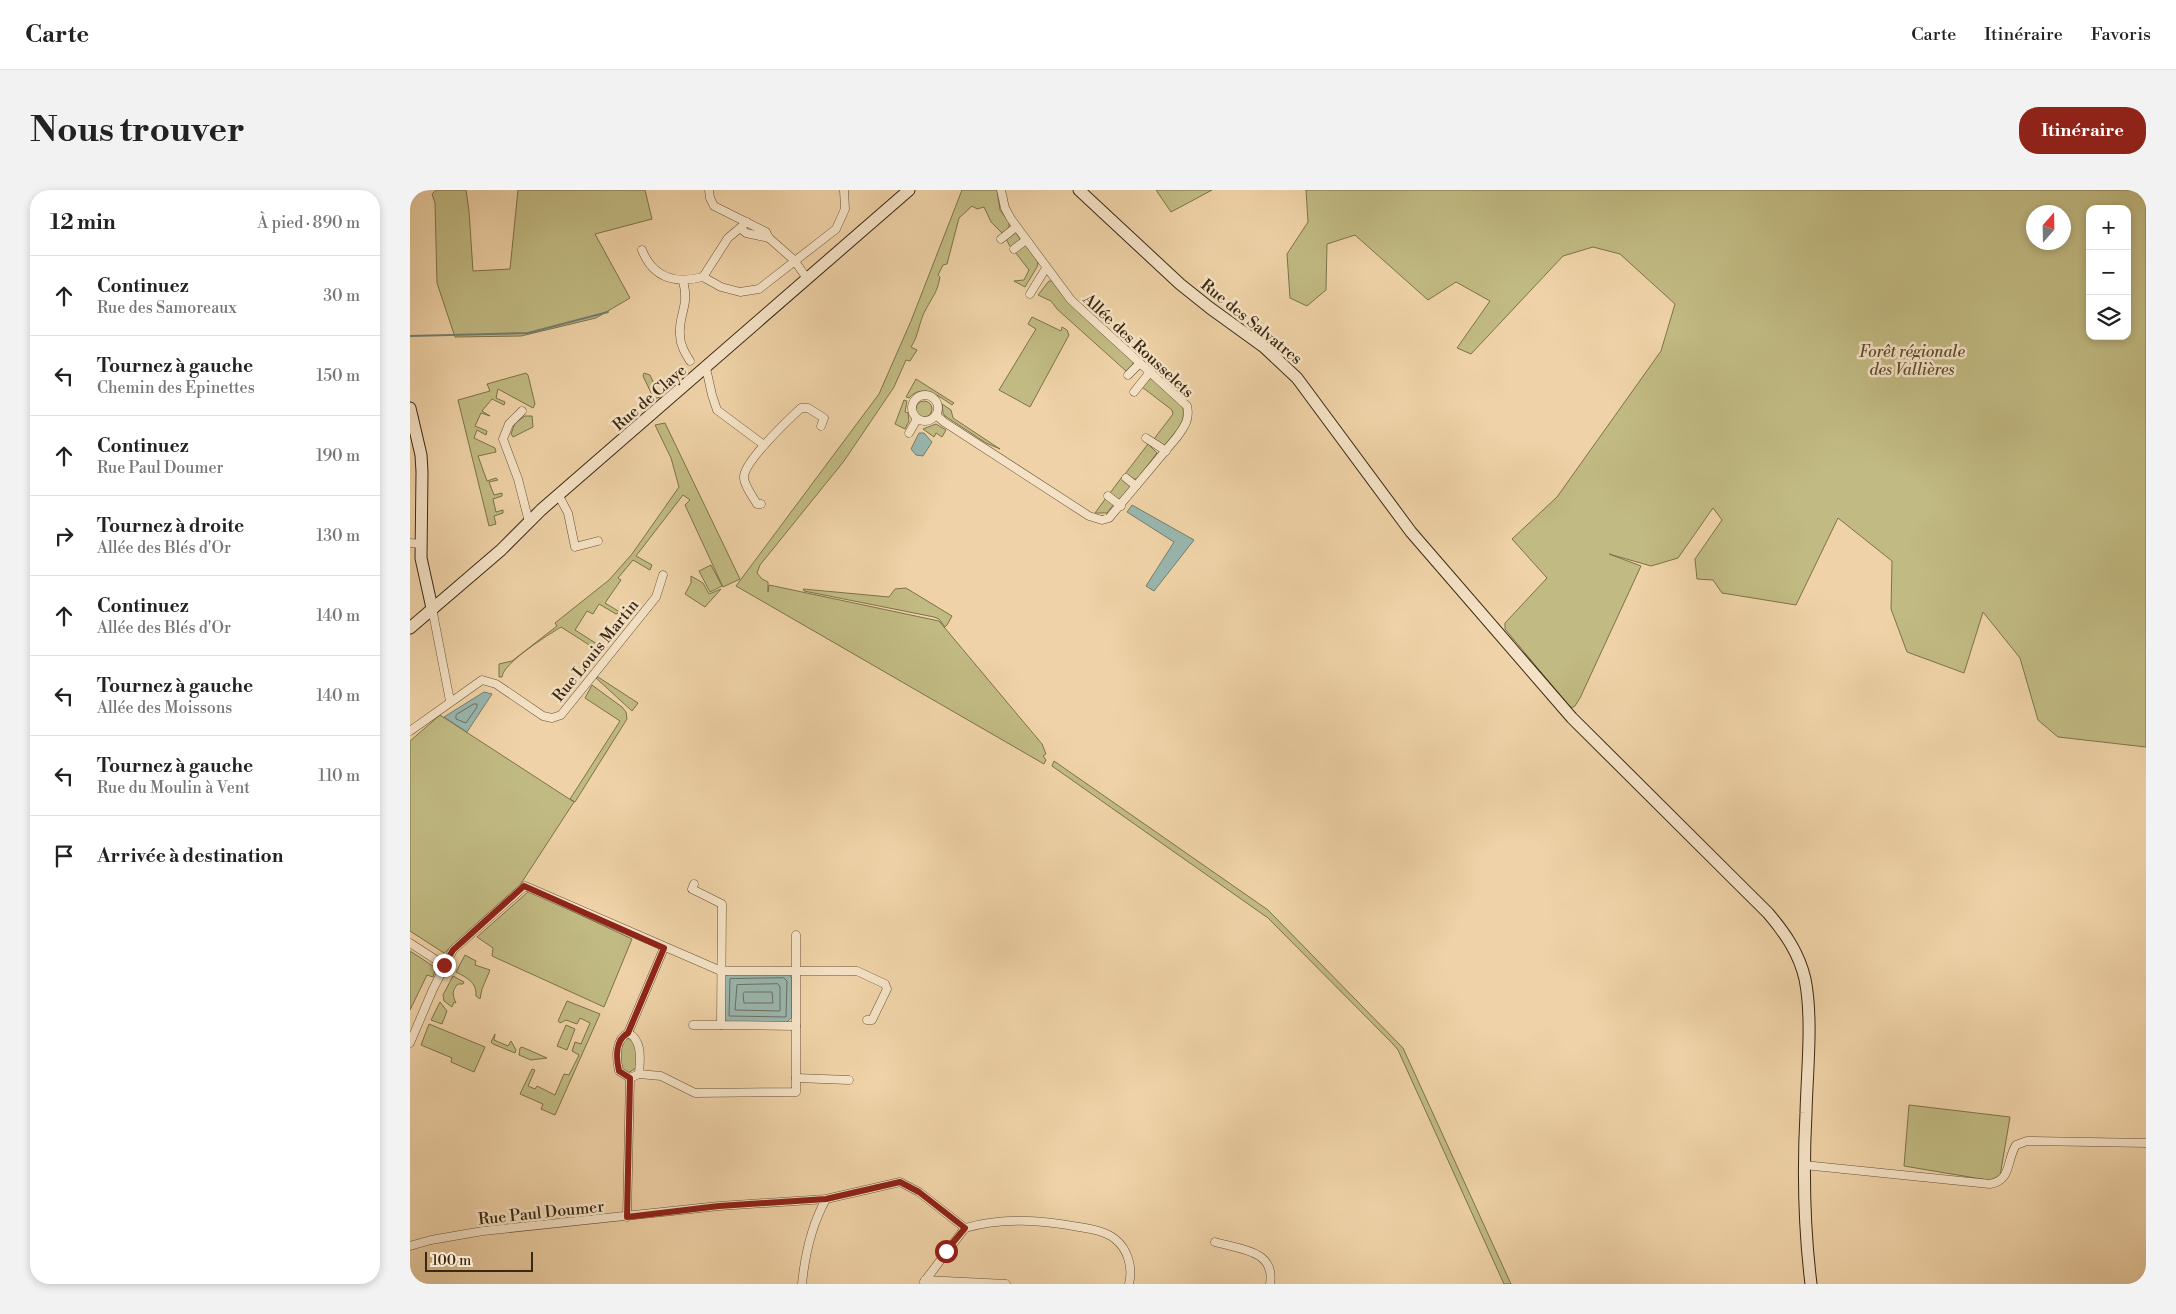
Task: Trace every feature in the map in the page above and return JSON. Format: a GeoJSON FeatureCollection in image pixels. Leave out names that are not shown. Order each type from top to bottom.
{"type":"FeatureCollection","features":[{"type":"Feature","properties":{"kind":"street"},"geometry":{"type":"LineString","coordinates":[[709,190],[714,206],[766,232],[769,238],[794,260],[806,277]]}},
{"type":"Feature","properties":{"kind":"street"},"geometry":{"type":"LineString","coordinates":[[642,250],[646,262],[666,277],[683,281],[703,277],[721,287],[740,292],[759,289],[836,229],[845,209],[844,190]]}},
{"type":"Feature","properties":{"kind":"street","name":"Rue de Claye"},"geometry":{"type":"LineString","coordinates":[[410,628],[501,550],[529,522],[706,368],[806,277],[909,190]]}},
{"type":"Feature","properties":{"kind":"street","name":"Allée des Rousselets"},"geometry":{"type":"LineString","coordinates":[[918,419],[913,413],[912,406],[916,399],[924,395],[935,400],[938,407],[936,415],[944,422],[1093,518],[1109,518],[1187,427],[1189,415],[1187,406],[1072,300],[1016,227],[1005,208],[1001,190]]}},
{"type":"Feature","properties":{"kind":"street","name":"Rue des Salvatres"},"geometry":{"type":"LineString","coordinates":[[1079,190],[1174,278],[1210,308],[1264,347],[1297,378],[1411,532],[1593,741],[1734,879],[1787,935],[1804,978],[1808,1000],[1804,1165],[1806,1248],[1811,1284]]}},
{"type":"Feature","properties":{"kind":"street"},"geometry":{"type":"LineString","coordinates":[[703,277],[728,238],[747,222]]}},
{"type":"Feature","properties":{"kind":"street"},"geometry":{"type":"LineString","coordinates":[[1001,239],[1016,227]]}},
{"type":"Feature","properties":{"kind":"street"},"geometry":{"type":"LineString","coordinates":[[740,228],[746,234],[769,238]]}},
{"type":"Feature","properties":{"kind":"street"},"geometry":{"type":"LineString","coordinates":[[1014,249],[1026,240]]}},
{"type":"Feature","properties":{"kind":"street"},"geometry":{"type":"LineString","coordinates":[[1030,294],[1046,268]]}},
{"type":"Feature","properties":{"kind":"street"},"geometry":{"type":"LineString","coordinates":[[683,281],[686,302],[680,334],[682,347],[690,361]]}},
{"type":"Feature","properties":{"kind":"street"},"geometry":{"type":"LineString","coordinates":[[1128,375],[1140,363]]}},
{"type":"Feature","properties":{"kind":"street"},"geometry":{"type":"LineString","coordinates":[[706,368],[717,410],[764,445]]}},
{"type":"Feature","properties":{"kind":"street"},"geometry":{"type":"LineString","coordinates":[[1134,392],[1150,372]]}},
{"type":"Feature","properties":{"kind":"street"},"geometry":{"type":"LineString","coordinates":[[410,408],[422,472],[416,544],[432,608],[450,701],[410,731]]}},
{"type":"Feature","properties":{"kind":"street"},"geometry":{"type":"LineString","coordinates":[[761,504],[757,504],[744,479],[745,473],[764,445],[801,408],[808,408],[824,418],[821,426]]}},
{"type":"Feature","properties":{"kind":"street"},"geometry":{"type":"LineString","coordinates":[[522,411],[509,424],[503,439],[518,479],[529,522]]}},
{"type":"Feature","properties":{"kind":"street"},"geometry":{"type":"LineString","coordinates":[[910,433],[918,419],[930,420],[936,415]]}},
{"type":"Feature","properties":{"kind":"street"},"geometry":{"type":"LineString","coordinates":[[1146,438],[1166,451]]}},
{"type":"Feature","properties":{"kind":"street"},"geometry":{"type":"LineString","coordinates":[[1126,478],[1136,486]]}},
{"type":"Feature","properties":{"kind":"street"},"geometry":{"type":"LineString","coordinates":[[559,496],[568,513],[575,547],[598,541]]}},
{"type":"Feature","properties":{"kind":"street"},"geometry":{"type":"LineString","coordinates":[[1108,496],[1121,506]]}},
{"type":"Feature","properties":{"kind":"street","name":"Rue Louis Martin"},"geometry":{"type":"LineString","coordinates":[[450,701],[482,680],[496,684],[543,716],[556,717],[568,707],[656,597],[663,575]]}},
{"type":"Feature","properties":{"kind":"street"},"geometry":{"type":"LineString","coordinates":[[694,884],[692,889],[722,904],[721,1025]]}},
{"type":"Feature","properties":{"kind":"street"},"geometry":{"type":"LineString","coordinates":[[410,1043],[444,965],[453,950],[524,886],[720,971],[857,971],[886,984],[887,989],[872,1020],[867,1020]]}},
{"type":"Feature","properties":{"kind":"street"},"geometry":{"type":"LineString","coordinates":[[629,1080],[639,1074],[661,1076],[695,1093],[796,1092],[796,935]]}},
{"type":"Feature","properties":{"kind":"street"},"geometry":{"type":"LineString","coordinates":[[410,943],[444,965]]}},
{"type":"Feature","properties":{"kind":"street"},"geometry":{"type":"LineString","coordinates":[[627,1217],[629,1080],[619,1071],[617,1064],[618,1042],[620,1038],[628,1033],[664,948]]}},
{"type":"Feature","properties":{"kind":"street"},"geometry":{"type":"LineString","coordinates":[[693,1025],[796,1026]]}},
{"type":"Feature","properties":{"kind":"street"},"geometry":{"type":"LineString","coordinates":[[628,1033],[636,1038],[639,1044],[639,1074]]}},
{"type":"Feature","properties":{"kind":"street"},"geometry":{"type":"LineString","coordinates":[[796,1078],[849,1080]]}},
{"type":"Feature","properties":{"kind":"street"},"geometry":{"type":"LineString","coordinates":[[1804,1165],[1990,1184],[1999,1182],[2006,1176],[2011,1153],[2016,1145],[2027,1140],[2146,1143]]}},
{"type":"Feature","properties":{"kind":"street","name":"Rue Paul Doumer"},"geometry":{"type":"LineString","coordinates":[[410,1246],[431,1240],[483,1231],[719,1206],[826,1199],[900,1182],[919,1192],[965,1228]]}},
{"type":"Feature","properties":{"kind":"street"},"geometry":{"type":"LineString","coordinates":[[802,1284],[805,1253],[818,1214],[826,1199]]}},
{"type":"Feature","properties":{"kind":"street"},"geometry":{"type":"LineString","coordinates":[[924,1282],[965,1228],[1007,1220],[1035,1220],[1100,1231],[1115,1239],[1126,1252],[1130,1265],[1129,1284]]}},
{"type":"Feature","properties":{"kind":"street"},"geometry":{"type":"LineString","coordinates":[[1215,1242],[1262,1256],[1271,1269],[1270,1284]]}},
{"type":"Feature","properties":{"kind":"street"},"geometry":{"type":"LineString","coordinates":[[924,1282],[1006,1284]]}},
{"type":"Feature","properties":{"kind":"green space"},"geometry":{"type":"Polygon","coordinates":[[[436,190],[466,190],[473,271],[510,269],[518,190],[645,190],[652,219],[595,234],[630,298],[596,318],[521,336],[455,337],[437,283],[435,203],[432,194],[436,190]]]}},
{"type":"Feature","properties":{"kind":"green space"},"geometry":{"type":"Polygon","coordinates":[[[962,190],[997,190],[1000,210],[1009,222],[1009,229],[1002,233],[991,222],[984,207],[977,209],[972,206],[959,218],[947,264],[943,265],[938,275],[940,277],[938,287],[924,314],[911,347],[917,350],[910,361],[906,360],[894,387],[844,461],[760,565],[757,573],[768,582],[768,592],[769,585],[939,621],[1042,744],[1046,754],[1043,756],[1046,760],[1044,764],[736,586],[879,394],[911,321],[962,190]]]}},
{"type":"Feature","properties":{"kind":"green space"},"geometry":{"type":"Polygon","coordinates":[[[1156,190],[1212,190],[1171,212],[1156,190]]]}},
{"type":"Feature","properties":{"kind":"green space","name":"Forêt régionale des Vallières"},"geometry":{"type":"Polygon","coordinates":[[[1306,190],[2146,190],[2146,747],[2058,737],[2038,720],[2020,658],[1983,612],[1964,673],[1907,652],[1891,609],[1892,561],[1838,518],[1796,605],[1722,593],[1713,580],[1697,579],[1695,559],[1722,520],[1713,508],[1678,558],[1651,566],[1609,554],[1641,566],[1580,698],[1575,706],[1571,708],[1505,629],[1505,623],[1547,578],[1512,539],[1557,497],[1661,351],[1675,304],[1620,254],[1593,247],[1563,256],[1471,354],[1457,348],[1490,301],[1456,282],[1428,300],[1355,235],[1327,244],[1326,290],[1307,306],[1290,298],[1287,254],[1308,222],[1306,190]]]}},
{"type":"Feature","properties":{"kind":"green space"},"geometry":{"type":"Polygon","coordinates":[[[1015,232],[1021,240],[1011,248],[1006,239],[1015,232]]]}},
{"type":"Feature","properties":{"kind":"green space"},"geometry":{"type":"Polygon","coordinates":[[[1026,245],[1038,262],[1025,287],[1014,281],[1024,280],[1029,270],[1015,252],[1026,245]]]}},
{"type":"Feature","properties":{"kind":"green space"},"geometry":{"type":"Polygon","coordinates":[[[1049,281],[1052,281],[1061,293],[1133,361],[1133,364],[1126,371],[1057,309],[1051,301],[1038,295],[1049,281]]]}},
{"type":"Feature","properties":{"kind":"green space"},"geometry":{"type":"Polygon","coordinates":[[[1032,317],[1061,331],[1062,327],[1067,330],[1069,335],[1030,407],[999,390],[1036,329],[1028,324],[1032,317]]]}},
{"type":"Feature","properties":{"kind":"green space"},"geometry":{"type":"Polygon","coordinates":[[[526,373],[535,404],[533,408],[498,389],[496,398],[505,402],[504,405],[492,399],[482,411],[490,416],[481,413],[475,426],[487,431],[486,435],[477,430],[474,438],[495,448],[496,452],[478,456],[487,481],[496,478],[498,480],[489,482],[494,495],[502,493],[502,496],[493,499],[496,512],[503,510],[503,513],[494,516],[496,524],[489,526],[458,400],[490,391],[487,384],[526,373]]]}},
{"type":"Feature","properties":{"kind":"green space"},"geometry":{"type":"Polygon","coordinates":[[[644,373],[650,375],[660,397],[654,399],[643,376],[644,373]]]}},
{"type":"Feature","properties":{"kind":"green space"},"geometry":{"type":"Polygon","coordinates":[[[1151,377],[1182,405],[1182,422],[1164,446],[1154,439],[1173,414],[1172,410],[1142,387],[1151,377]]]}},
{"type":"Feature","properties":{"kind":"green space"},"geometry":{"type":"Polygon","coordinates":[[[916,379],[954,403],[952,405],[936,395],[925,391],[914,394],[909,398],[906,397],[916,379]]]}},
{"type":"Feature","properties":{"kind":"green space"},"geometry":{"type":"Polygon","coordinates":[[[904,400],[907,401],[905,412],[908,413],[909,421],[905,429],[895,424],[904,400]]]}},
{"type":"Feature","properties":{"kind":"green space"},"geometry":{"type":"Polygon","coordinates":[[[921,401],[927,401],[932,406],[930,415],[921,417],[916,412],[916,406],[921,401]]]}},
{"type":"Feature","properties":{"kind":"green space"},"geometry":{"type":"Polygon","coordinates":[[[942,404],[951,410],[953,418],[1000,449],[986,443],[945,416],[942,404]]]}},
{"type":"Feature","properties":{"kind":"green space"},"geometry":{"type":"Polygon","coordinates":[[[525,416],[532,416],[533,427],[513,437],[511,434],[515,423],[525,416]]]}},
{"type":"Feature","properties":{"kind":"green space"},"geometry":{"type":"Polygon","coordinates":[[[665,423],[740,579],[723,587],[685,505],[690,500],[683,495],[636,556],[652,565],[650,570],[633,560],[618,578],[621,580],[605,603],[620,612],[616,614],[599,604],[593,614],[587,611],[575,630],[597,644],[594,648],[561,627],[518,657],[504,671],[502,677],[499,677],[499,664],[512,661],[557,626],[555,623],[609,580],[632,554],[679,487],[671,458],[655,425],[665,423]]]}},
{"type":"Feature","properties":{"kind":"green space"},"geometry":{"type":"Polygon","coordinates":[[[936,424],[946,430],[942,437],[936,433],[934,437],[923,429],[936,424]]]}},
{"type":"Feature","properties":{"kind":"green space"},"geometry":{"type":"Polygon","coordinates":[[[1148,444],[1157,453],[1137,479],[1132,479],[1125,474],[1148,444]]]}},
{"type":"Feature","properties":{"kind":"green space"},"geometry":{"type":"Polygon","coordinates":[[[1122,477],[1132,486],[1120,500],[1110,493],[1122,477]]]}},
{"type":"Feature","properties":{"kind":"green space"},"geometry":{"type":"Polygon","coordinates":[[[1106,498],[1114,504],[1107,513],[1095,513],[1106,498]]]}},
{"type":"Feature","properties":{"kind":"green space"},"geometry":{"type":"Polygon","coordinates":[[[711,565],[722,586],[710,592],[699,571],[711,565]]]}},
{"type":"Feature","properties":{"kind":"green space"},"geometry":{"type":"Polygon","coordinates":[[[691,576],[703,583],[709,594],[721,589],[705,607],[685,594],[691,583],[691,576]]]}},
{"type":"Feature","properties":{"kind":"green space"},"geometry":{"type":"Polygon","coordinates":[[[906,588],[952,616],[947,625],[945,627],[939,619],[934,617],[804,591],[803,589],[889,597],[895,589],[906,588]]]}},
{"type":"Feature","properties":{"kind":"green space"},"geometry":{"type":"Polygon","coordinates":[[[598,677],[638,703],[632,711],[596,678],[598,677]]]}},
{"type":"Feature","properties":{"kind":"green space"},"geometry":{"type":"Polygon","coordinates":[[[592,685],[622,707],[626,712],[627,719],[575,802],[570,799],[620,721],[585,698],[592,685]]]}},
{"type":"Feature","properties":{"kind":"green space"},"geometry":{"type":"Polygon","coordinates":[[[440,715],[574,802],[520,885],[444,953],[410,931],[410,741],[440,715]]]}},
{"type":"Feature","properties":{"kind":"green space"},"geometry":{"type":"Polygon","coordinates":[[[1054,761],[1268,910],[1403,1048],[1511,1284],[1504,1284],[1398,1050],[1392,1043],[1268,918],[1052,766],[1054,761]]]}},
{"type":"Feature","properties":{"kind":"green space"},"geometry":{"type":"Polygon","coordinates":[[[529,891],[632,939],[604,1007],[492,956],[493,948],[477,937],[529,891]]]}},
{"type":"Feature","properties":{"kind":"green space"},"geometry":{"type":"Polygon","coordinates":[[[410,951],[436,968],[433,977],[427,975],[410,1010],[410,951]]]}},
{"type":"Feature","properties":{"kind":"green space"},"geometry":{"type":"Polygon","coordinates":[[[465,955],[476,961],[475,965],[490,970],[480,999],[476,996],[475,987],[471,981],[456,972],[465,955]]]}},
{"type":"Feature","properties":{"kind":"green space"},"geometry":{"type":"Polygon","coordinates":[[[453,976],[464,982],[463,984],[458,984],[455,988],[453,995],[456,1003],[454,1002],[452,1007],[444,1001],[443,995],[453,976]]]}},
{"type":"Feature","properties":{"kind":"green space"},"geometry":{"type":"Polygon","coordinates":[[[567,1001],[600,1014],[555,1115],[541,1109],[543,1104],[520,1094],[532,1069],[535,1070],[528,1086],[535,1089],[537,1086],[555,1095],[564,1074],[569,1075],[579,1055],[572,1051],[575,1042],[581,1044],[590,1023],[580,1018],[577,1024],[566,1020],[560,1023],[558,1021],[567,1001]]]}},
{"type":"Feature","properties":{"kind":"green space"},"geometry":{"type":"Polygon","coordinates":[[[440,1002],[447,1011],[442,1024],[431,1020],[440,1002]]]}},
{"type":"Feature","properties":{"kind":"green space"},"geometry":{"type":"Polygon","coordinates":[[[429,1024],[485,1047],[474,1072],[451,1062],[452,1058],[421,1045],[429,1024]]]}},
{"type":"Feature","properties":{"kind":"green space"},"geometry":{"type":"Polygon","coordinates":[[[566,1025],[575,1029],[567,1050],[557,1046],[566,1025]]]}},
{"type":"Feature","properties":{"kind":"green space"},"geometry":{"type":"Polygon","coordinates":[[[495,1034],[494,1040],[508,1046],[511,1041],[516,1050],[515,1053],[493,1044],[491,1042],[495,1034]]]}},
{"type":"Feature","properties":{"kind":"green space"},"geometry":{"type":"Polygon","coordinates":[[[631,1038],[634,1041],[637,1055],[636,1068],[625,1073],[620,1060],[620,1051],[625,1039],[631,1038]]]}},
{"type":"Feature","properties":{"kind":"green space"},"geometry":{"type":"Polygon","coordinates":[[[522,1047],[547,1058],[531,1060],[519,1055],[520,1048],[522,1047]]]}},
{"type":"Feature","properties":{"kind":"green space"},"geometry":{"type":"Polygon","coordinates":[[[1909,1105],[2010,1117],[1999,1182],[1904,1166],[1909,1105]]]}},
{"type":"Feature","properties":{"kind":"water"},"geometry":{"type":"Polygon","coordinates":[[[919,433],[924,433],[932,442],[923,456],[916,455],[911,449],[919,433]]]}},
{"type":"Feature","properties":{"kind":"water"},"geometry":{"type":"Polygon","coordinates":[[[1132,505],[1194,540],[1154,591],[1146,586],[1174,542],[1127,512],[1132,505]]]}},
{"type":"Feature","properties":{"kind":"water"},"geometry":{"type":"Polygon","coordinates":[[[484,692],[492,694],[467,732],[444,717],[484,692]]]}},
{"type":"Feature","properties":{"kind":"water"},"geometry":{"type":"Polygon","coordinates":[[[787,973],[792,978],[792,1017],[786,1023],[729,1023],[723,1018],[725,977],[728,974],[787,973]]]}},
{"type":"Feature","properties":{"kind":"waterway"},"geometry":{"type":"LineString","coordinates":[[410,336],[528,333],[608,312]]}},
{"type":"Feature","properties":{"kind":"route"},"geometry":{"type":"LineString","coordinates":[[444,965],[453,950],[475,933],[524,886],[664,948],[628,1033],[620,1038],[618,1042],[617,1064],[619,1071],[624,1076],[630,1078],[628,1082],[627,1217],[719,1206],[797,1199],[826,1199],[900,1182],[919,1192],[965,1228],[946,1251]]}}]}
